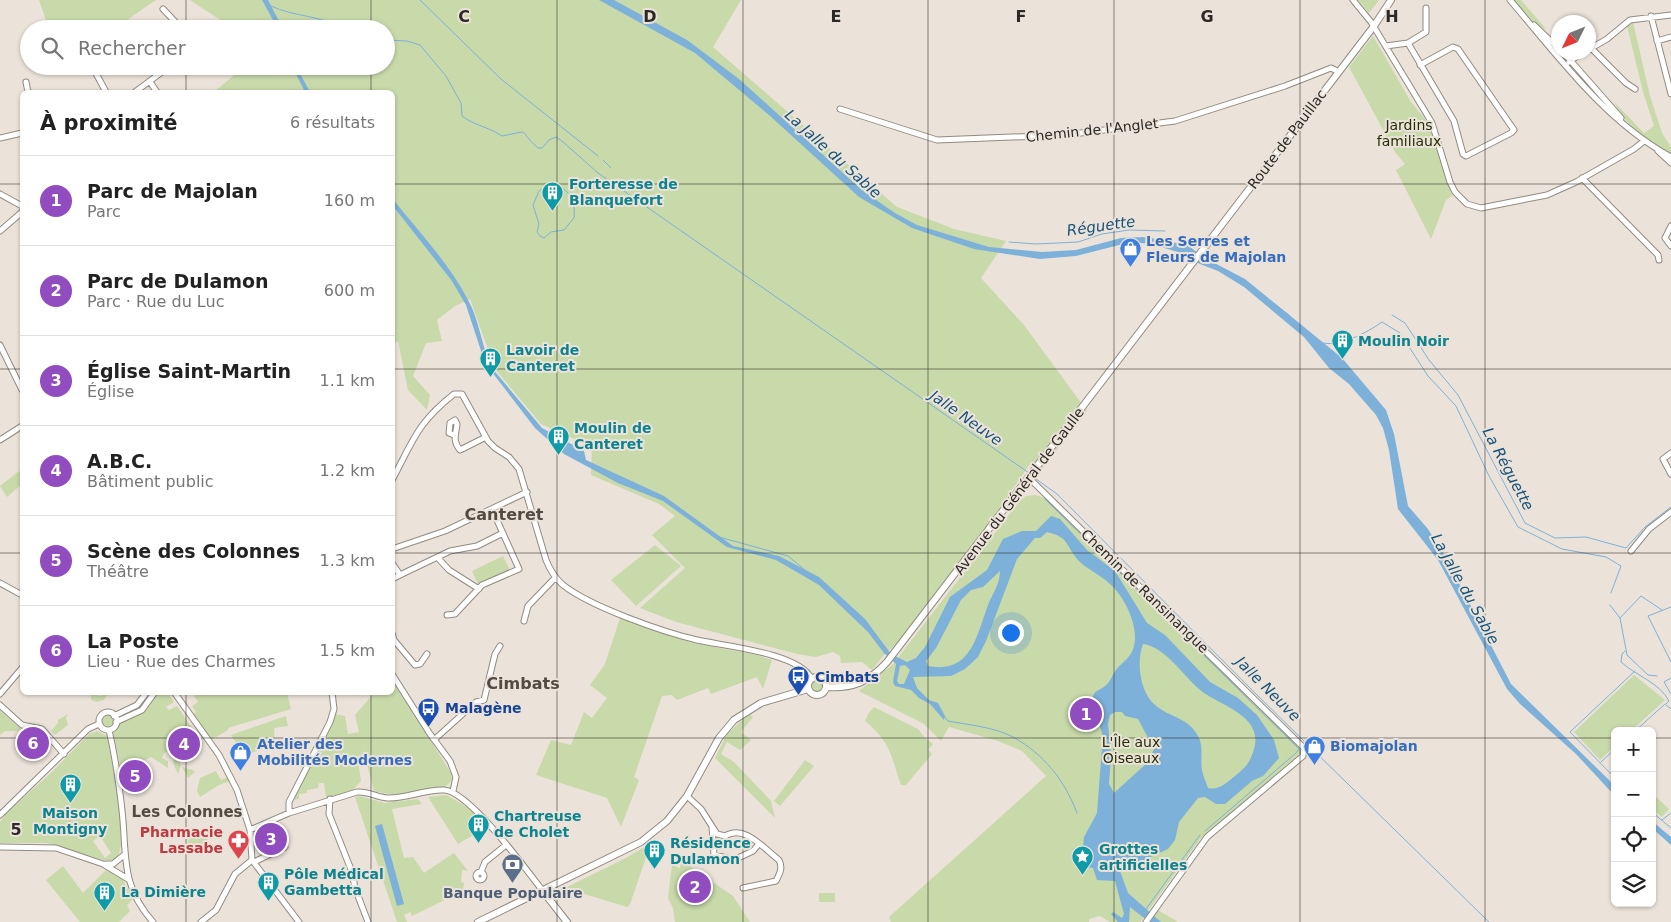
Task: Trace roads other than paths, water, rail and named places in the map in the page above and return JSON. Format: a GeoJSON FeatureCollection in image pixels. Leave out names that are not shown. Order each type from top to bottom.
{"type":"FeatureCollection","features":[{"type":"Feature","properties":{"kind":"main road","name":"Route de Pauillac"},"geometry":{"type":"LineString","coordinates":[[1191,264],[1374,26],[1391,0]]}},
{"type":"Feature","properties":{"kind":"main road","name":"Route de Pauillac"},"geometry":{"type":"LineString","coordinates":[[1382,14],[1396,0]]}},
{"type":"Feature","properties":{"kind":"main road","name":"Avenue du Général de Gaulle"},"geometry":{"type":"LineString","coordinates":[[826,687],[848,688],[861,683],[876,673],[887,662],[1191,264]]}},
{"type":"Feature","properties":{"kind":"main road"},"geometry":{"type":"LineString","coordinates":[[817,676],[822,678],[826,687],[824,692],[818,695],[812,694],[808,689],[807,683],[811,678],[817,676]]}},
{"type":"Feature","properties":{"kind":"main road"},"geometry":{"type":"LineString","coordinates":[[478,922],[613,858],[641,842],[667,821],[687,796],[719,738],[734,720],[761,703],[808,689]]}},
{"type":"Feature","properties":{"kind":"main road"},"geometry":{"type":"LineString","coordinates":[[542,890],[567,922]]}},
{"type":"Feature","properties":{"kind":"street"},"geometry":{"type":"LineString","coordinates":[[1352,0],[1374,26],[1432,123],[1450,182],[1455,192],[1467,204],[1481,208],[1547,195],[1582,178],[1644,141]]}},
{"type":"Feature","properties":{"kind":"street"},"geometry":{"type":"LineString","coordinates":[[1510,0],[1626,124],[1644,141],[1671,156]]}},
{"type":"Feature","properties":{"kind":"street"},"geometry":{"type":"LineString","coordinates":[[163,8],[174,20]]}},
{"type":"Feature","properties":{"kind":"street"},"geometry":{"type":"LineString","coordinates":[[1386,46],[1408,43],[1426,32],[1426,8]]}},
{"type":"Feature","properties":{"kind":"street"},"geometry":{"type":"LineString","coordinates":[[1523,15],[1551,41]]}},
{"type":"Feature","properties":{"kind":"street"},"geometry":{"type":"LineString","coordinates":[[1596,46],[1608,39],[1630,20],[1671,15]]}},
{"type":"Feature","properties":{"kind":"street"},"geometry":{"type":"LineString","coordinates":[[1651,16],[1671,94]]}},
{"type":"Feature","properties":{"kind":"street"},"geometry":{"type":"LineString","coordinates":[[1657,41],[1671,37]]}},
{"type":"Feature","properties":{"kind":"street"},"geometry":{"type":"LineString","coordinates":[[1408,43],[1420,65],[1454,121],[1463,154],[1466,156],[1511,134],[1514,130],[1513,125],[1458,49],[1453,47],[1420,65]]}},
{"type":"Feature","properties":{"kind":"street"},"geometry":{"type":"LineString","coordinates":[[1596,55],[1626,84],[1635,89]]}},
{"type":"Feature","properties":{"kind":"street"},"geometry":{"type":"LineString","coordinates":[[1568,63],[1572,60]]}},
{"type":"Feature","properties":{"kind":"street","name":"Chemin de l'Anglet"},"geometry":{"type":"LineString","coordinates":[[840,109],[937,140],[1065,135],[1175,121],[1285,86],[1324,69],[1331,68],[1339,72]]}},
{"type":"Feature","properties":{"kind":"street"},"geometry":{"type":"LineString","coordinates":[[97,75],[105,90]]}},
{"type":"Feature","properties":{"kind":"street"},"geometry":{"type":"LineString","coordinates":[[138,90],[159,75]]}},
{"type":"Feature","properties":{"kind":"street"},"geometry":{"type":"LineString","coordinates":[[26,82],[28,90]]}},
{"type":"Feature","properties":{"kind":"street"},"geometry":{"type":"LineString","coordinates":[[150,82],[156,90]]}},
{"type":"Feature","properties":{"kind":"street"},"geometry":{"type":"LineString","coordinates":[[0,138],[20,133]]}},
{"type":"Feature","properties":{"kind":"street"},"geometry":{"type":"LineString","coordinates":[[1654,147],[1671,163]]}},
{"type":"Feature","properties":{"kind":"street"},"geometry":{"type":"LineString","coordinates":[[1582,178],[1658,255],[1659,260]]}},
{"type":"Feature","properties":{"kind":"street"},"geometry":{"type":"LineString","coordinates":[[0,194],[20,205]]}},
{"type":"Feature","properties":{"kind":"street"},"geometry":{"type":"LineString","coordinates":[[0,231],[20,214]]}},
{"type":"Feature","properties":{"kind":"street"},"geometry":{"type":"LineString","coordinates":[[1671,226],[1665,238],[1671,246]]}},
{"type":"Feature","properties":{"kind":"street"},"geometry":{"type":"LineString","coordinates":[[0,346],[20,386]]}},
{"type":"Feature","properties":{"kind":"street"},"geometry":{"type":"LineString","coordinates":[[395,474],[413,438],[427,418],[458,393],[466,398],[486,437],[495,448],[516,464],[523,477],[546,560],[555,578],[569,589],[611,610],[686,637],[774,657],[804,669],[811,678]]}},
{"type":"Feature","properties":{"kind":"street"},"geometry":{"type":"LineString","coordinates":[[0,440],[20,427]]}},
{"type":"Feature","properties":{"kind":"street"},"geometry":{"type":"LineString","coordinates":[[454,435],[460,450],[486,437]]}},
{"type":"Feature","properties":{"kind":"street"},"geometry":{"type":"LineString","coordinates":[[1671,453],[1663,459],[1671,474]]}},
{"type":"Feature","properties":{"kind":"street","name":"Chemin de Ransinangue"},"geometry":{"type":"LineString","coordinates":[[1028,477],[1304,748],[1303,756],[1207,837],[1146,922]]}},
{"type":"Feature","properties":{"kind":"street"},"geometry":{"type":"LineString","coordinates":[[395,549],[445,531],[527,492]]}},
{"type":"Feature","properties":{"kind":"street"},"geometry":{"type":"LineString","coordinates":[[447,615],[455,614],[479,588],[519,569],[492,508]]}},
{"type":"Feature","properties":{"kind":"street"},"geometry":{"type":"LineString","coordinates":[[1631,551],[1649,529],[1671,512]]}},
{"type":"Feature","properties":{"kind":"street"},"geometry":{"type":"LineString","coordinates":[[395,578],[450,551],[477,546],[503,533]]}},
{"type":"Feature","properties":{"kind":"street"},"geometry":{"type":"LineString","coordinates":[[438,558],[449,570],[479,588]]}},
{"type":"Feature","properties":{"kind":"street"},"geometry":{"type":"LineString","coordinates":[[395,568],[400,575]]}},
{"type":"Feature","properties":{"kind":"street"},"geometry":{"type":"LineString","coordinates":[[524,622],[528,606],[555,578]]}},
{"type":"Feature","properties":{"kind":"street"},"geometry":{"type":"LineString","coordinates":[[0,583],[20,594]]}},
{"type":"Feature","properties":{"kind":"street"},"geometry":{"type":"LineString","coordinates":[[395,641],[415,664],[420,664],[427,654]]}},
{"type":"Feature","properties":{"kind":"street"},"geometry":{"type":"LineString","coordinates":[[435,740],[476,702],[484,700],[495,654],[500,646]]}},
{"type":"Feature","properties":{"kind":"street"},"geometry":{"type":"LineString","coordinates":[[0,694],[20,670]]}},
{"type":"Feature","properties":{"kind":"street"},"geometry":{"type":"LineString","coordinates":[[395,679],[435,740],[448,756],[456,774],[453,791]]}},
{"type":"Feature","properties":{"kind":"street"},"geometry":{"type":"LineString","coordinates":[[114,716],[137,705],[145,695]]}},
{"type":"Feature","properties":{"kind":"street"},"geometry":{"type":"LineString","coordinates":[[109,730],[116,722],[142,710],[152,695]]}},
{"type":"Feature","properties":{"kind":"street"},"geometry":{"type":"LineString","coordinates":[[176,695],[223,762],[237,790],[250,830],[253,861],[299,922]]}},
{"type":"Feature","properties":{"kind":"street"},"geometry":{"type":"LineString","coordinates":[[289,813],[289,802],[325,734],[332,716],[334,709],[332,695]]}},
{"type":"Feature","properties":{"kind":"street"},"geometry":{"type":"LineString","coordinates":[[0,705],[22,725],[42,729],[64,754]]}},
{"type":"Feature","properties":{"kind":"street"},"geometry":{"type":"LineString","coordinates":[[99,724],[99,719],[103,714],[108,713],[114,716],[116,722]]}},
{"type":"Feature","properties":{"kind":"street"},"geometry":{"type":"LineString","coordinates":[[0,815],[88,730],[99,724]]}},
{"type":"Feature","properties":{"kind":"street"},"geometry":{"type":"LineString","coordinates":[[99,724],[104,729],[109,730]]}},
{"type":"Feature","properties":{"kind":"street"},"geometry":{"type":"LineString","coordinates":[[109,730],[120,788],[124,854],[128,879],[138,904],[153,922]]}},
{"type":"Feature","properties":{"kind":"street"},"geometry":{"type":"LineString","coordinates":[[250,830],[289,813],[330,799],[362,792],[387,798],[443,790],[453,791],[476,809],[542,890]]}},
{"type":"Feature","properties":{"kind":"street"},"geometry":{"type":"LineString","coordinates":[[687,796],[701,809],[717,834],[725,836],[733,831],[743,832],[779,860],[782,865],[781,872],[776,881],[743,888]]}},
{"type":"Feature","properties":{"kind":"street"},"geometry":{"type":"LineString","coordinates":[[330,799],[328,814],[352,872],[355,888],[368,922]]}},
{"type":"Feature","properties":{"kind":"street"},"geometry":{"type":"LineString","coordinates":[[201,922],[219,907],[235,874],[253,861],[285,847],[273,821]]}},
{"type":"Feature","properties":{"kind":"street"},"geometry":{"type":"LineString","coordinates":[[712,824],[714,856],[727,858]]}},
{"type":"Feature","properties":{"kind":"street"},"geometry":{"type":"LineString","coordinates":[[481,872],[485,862],[506,845]]}},
{"type":"Feature","properties":{"kind":"street"},"geometry":{"type":"LineString","coordinates":[[738,858],[753,851],[758,845]]}},
{"type":"Feature","properties":{"kind":"street"},"geometry":{"type":"LineString","coordinates":[[0,847],[49,847],[103,864],[128,879]]}},
{"type":"Feature","properties":{"kind":"street"},"geometry":{"type":"LineString","coordinates":[[103,864],[113,864],[124,854]]}},
{"type":"Feature","properties":{"kind":"water"},"geometry":{"type":"Polygon","coordinates":[[[262,0],[268,0],[278,20],[273,20],[262,0]]]}},
{"type":"Feature","properties":{"kind":"water"},"geometry":{"type":"Polygon","coordinates":[[[599,0],[614,0],[687,40],[739,79],[863,191],[895,213],[917,225],[989,247],[1042,252],[1076,250],[1121,238],[1143,237],[1163,240],[1189,246],[1203,257],[1245,279],[1342,358],[1386,410],[1394,434],[1408,506],[1428,529],[1445,556],[1511,684],[1608,779],[1611,782],[1611,792],[1576,754],[1520,704],[1507,689],[1438,560],[1398,509],[1389,450],[1383,428],[1376,415],[1349,384],[1329,368],[1304,337],[1244,287],[1218,271],[1200,264],[1181,253],[1151,244],[1131,242],[1076,256],[1040,259],[974,249],[912,228],[859,197],[769,115],[695,53],[599,0]]]}},
{"type":"Feature","properties":{"kind":"water"},"geometry":{"type":"Polygon","coordinates":[[[296,75],[301,75],[309,90],[304,90],[296,75]]]}},
{"type":"Feature","properties":{"kind":"water"},"geometry":{"type":"Polygon","coordinates":[[[395,202],[433,248],[460,286],[472,308],[492,368],[542,428],[584,451],[586,460],[664,496],[733,546],[779,556],[819,577],[865,619],[891,654],[907,662],[916,658],[925,647],[950,597],[987,570],[1003,539],[1022,531],[1036,531],[1051,516],[1060,519],[1087,550],[1115,571],[1147,623],[1165,635],[1210,682],[1238,698],[1257,715],[1274,740],[1279,758],[1263,776],[1252,781],[1225,804],[1216,804],[1205,797],[1198,798],[1179,822],[1175,840],[1168,849],[1120,871],[1128,893],[1161,922],[1149,922],[1130,907],[1129,922],[1118,922],[1111,914],[1113,912],[1122,918],[1124,914],[1115,881],[1097,880],[1093,868],[1085,867],[1081,863],[1084,837],[1097,813],[1103,741],[1093,709],[1093,696],[1107,685],[1116,670],[1129,656],[1133,650],[1135,638],[1133,621],[1121,596],[1106,581],[1079,561],[1064,540],[1055,534],[1047,532],[1040,538],[1035,538],[1017,559],[986,641],[978,657],[965,669],[951,676],[913,677],[917,688],[929,700],[938,703],[945,716],[944,720],[930,704],[919,698],[911,690],[895,686],[893,682],[896,664],[884,653],[868,632],[819,585],[776,560],[727,547],[663,501],[618,483],[564,454],[535,428],[485,363],[466,305],[452,281],[395,209],[395,202]],[[1000,571],[983,587],[971,590],[961,600],[936,648],[926,661],[928,666],[942,667],[953,665],[969,651],[975,642],[997,586],[1000,571]],[[1143,644],[1140,668],[1146,693],[1155,705],[1184,721],[1198,736],[1201,744],[1202,770],[1208,788],[1212,789],[1223,785],[1242,770],[1249,761],[1254,749],[1255,737],[1252,727],[1237,712],[1199,689],[1159,650],[1143,644]],[[905,665],[900,666],[897,681],[899,684],[904,684],[910,670],[905,665]],[[1115,712],[1110,715],[1108,724],[1111,756],[1109,784],[1114,793],[1148,762],[1154,749],[1138,719],[1125,716],[1122,712],[1115,712]]]}},
{"type":"Feature","properties":{"kind":"water"},"geometry":{"type":"Polygon","coordinates":[[[382,824],[404,904],[397,906],[375,826],[382,824]]]}},
{"type":"Feature","properties":{"kind":"water"},"geometry":{"type":"Polygon","coordinates":[[[1656,824],[1671,837],[1671,845],[1656,832],[1656,824]]]}},
{"type":"Feature","properties":{"kind":"waterway"},"geometry":{"type":"LineString","coordinates":[[420,0],[501,79],[598,156]]}},
{"type":"Feature","properties":{"kind":"waterway","name":"Jalle Neuve"},"geometry":{"type":"LineString","coordinates":[[271,6],[280,10],[323,20]]}},
{"type":"Feature","properties":{"kind":"waterway","name":"Jalle Neuve"},"geometry":{"type":"LineString","coordinates":[[395,40],[407,41],[420,45],[446,76],[461,103],[462,116],[466,119],[502,136],[522,132],[538,148],[542,148],[549,140],[556,137],[598,173],[1029,473]]}},
{"type":"Feature","properties":{"kind":"waterway"},"geometry":{"type":"LineString","coordinates":[[603,160],[611,168]]}},
{"type":"Feature","properties":{"kind":"waterway"},"geometry":{"type":"LineString","coordinates":[[547,185],[539,191],[533,205],[539,224],[537,232],[544,238],[551,232],[564,230],[574,218],[574,206],[570,196],[559,186],[553,185]]}},
{"type":"Feature","properties":{"kind":"waterway","name":"Réguette"},"geometry":{"type":"LineString","coordinates":[[1009,242],[1036,244],[1078,242],[1102,234],[1129,230],[1165,231]]}},
{"type":"Feature","properties":{"kind":"waterway","name":"La Jalle du Sable"},"geometry":{"type":"LineString","coordinates":[[1282,310],[1289,315]]}},
{"type":"Feature","properties":{"kind":"waterway","name":"La Réguette"},"geometry":{"type":"LineString","coordinates":[[1392,315],[1405,323],[1429,360],[1458,395],[1525,523],[1555,538],[1586,537],[1626,548],[1645,527],[1671,507]]}},
{"type":"Feature","properties":{"kind":"waterway"},"geometry":{"type":"LineString","coordinates":[[1320,342],[1327,344],[1343,341],[1361,335],[1382,322],[1400,333],[1428,376],[1456,406],[1489,476],[1518,527],[1562,549],[1606,557],[1621,566],[1611,593]]}},
{"type":"Feature","properties":{"kind":"waterway","name":"Jalle Neuve"},"geometry":{"type":"LineString","coordinates":[[1032,476],[1057,494],[1255,693],[1489,922]]}},
{"type":"Feature","properties":{"kind":"waterway"},"geometry":{"type":"LineString","coordinates":[[1045,499],[1299,749],[1205,831]]}},
{"type":"Feature","properties":{"kind":"waterway"},"geometry":{"type":"LineString","coordinates":[[719,537],[788,556],[805,570]]}},
{"type":"Feature","properties":{"kind":"waterway"},"geometry":{"type":"LineString","coordinates":[[1620,618],[1641,596],[1662,610]]}},
{"type":"Feature","properties":{"kind":"waterway"},"geometry":{"type":"LineString","coordinates":[[1610,605],[1620,618],[1627,655],[1648,675],[1657,676]]}},
{"type":"Feature","properties":{"kind":"waterway"},"geometry":{"type":"LineString","coordinates":[[1671,607],[1648,616],[1671,662]]}},
{"type":"Feature","properties":{"kind":"waterway"},"geometry":{"type":"LineString","coordinates":[[1625,651],[1622,654],[1621,662],[1660,689],[1669,701],[1666,704]]}},
{"type":"Feature","properties":{"kind":"waterway"},"geometry":{"type":"LineString","coordinates":[[1611,774],[1570,732],[1635,671]]}},
{"type":"Feature","properties":{"kind":"waterway"},"geometry":{"type":"LineString","coordinates":[[1671,678],[1664,682],[1671,694]]}},
{"type":"Feature","properties":{"kind":"waterway"},"geometry":{"type":"LineString","coordinates":[[1639,727],[1665,704]]}},
{"type":"Feature","properties":{"kind":"waterway"},"geometry":{"type":"LineString","coordinates":[[1666,705],[1671,709]]}},
{"type":"Feature","properties":{"kind":"waterway"},"geometry":{"type":"LineString","coordinates":[[945,717],[948,721],[998,731],[1024,744],[1044,760],[1060,779],[1077,813]]}},
{"type":"Feature","properties":{"kind":"waterway"},"geometry":{"type":"LineString","coordinates":[[1601,762],[1611,753]]}},
{"type":"Feature","properties":{"kind":"waterway"},"geometry":{"type":"LineString","coordinates":[[1662,820],[1671,813]]}},
{"type":"Feature","properties":{"kind":"waterway"},"geometry":{"type":"LineString","coordinates":[[1656,815],[1671,828]]}},
{"type":"Feature","properties":{"kind":"waterway"},"geometry":{"type":"LineString","coordinates":[[1146,909],[1200,835]]}},
{"type":"Feature","properties":{"kind":"place","name":"Forteresse de Blanquefort"},"geometry":{"type":"Point","coordinates":[553,211]}},
{"type":"Feature","properties":{"kind":"place","name":"Les Serres et Fleurs de Majolan"},"geometry":{"type":"Point","coordinates":[1130,268]}},
{"type":"Feature","properties":{"kind":"place","name":"Moulin Noir"},"geometry":{"type":"Point","coordinates":[1342,360]}},
{"type":"Feature","properties":{"kind":"place","name":"Lavoir de Canteret"},"geometry":{"type":"Point","coordinates":[490,377]}},
{"type":"Feature","properties":{"kind":"place","name":"Moulin de Canteret"},"geometry":{"type":"Point","coordinates":[558,455]}},
{"type":"Feature","properties":{"kind":"place","name":"Cimbats"},"geometry":{"type":"Point","coordinates":[799,696]}},
{"type":"Feature","properties":{"kind":"place","name":"Parc de Majolan"},"geometry":{"type":"Point","coordinates":[1086,714]}},
{"type":"Feature","properties":{"kind":"place","name":"Malagène"},"geometry":{"type":"Point","coordinates":[429,727]}},
{"type":"Feature","properties":{"kind":"place","name":"La Poste"},"geometry":{"type":"Point","coordinates":[33,743]}},
{"type":"Feature","properties":{"kind":"place","name":"A.B.C."},"geometry":{"type":"Point","coordinates":[184,744]}},
{"type":"Feature","properties":{"kind":"place","name":"Biomajolan"},"geometry":{"type":"Point","coordinates":[1314,765]}},
{"type":"Feature","properties":{"kind":"place","name":"Atelier des Mobilités Modernes"},"geometry":{"type":"Point","coordinates":[241,771]}},
{"type":"Feature","properties":{"kind":"place","name":"Scène des Colonnes"},"geometry":{"type":"Point","coordinates":[135,776]}},
{"type":"Feature","properties":{"kind":"place","name":"Maison Montigny"},"geometry":{"type":"Point","coordinates":[70,804]}},
{"type":"Feature","properties":{"kind":"place","name":"Église Saint-Martin"},"geometry":{"type":"Point","coordinates":[271,839]}},
{"type":"Feature","properties":{"kind":"place","name":"Chartreuse de Cholet"},"geometry":{"type":"Point","coordinates":[478,843]}},
{"type":"Feature","properties":{"kind":"place","name":"Pharmacie Lassabe"},"geometry":{"type":"Point","coordinates":[239,859]}},
{"type":"Feature","properties":{"kind":"place","name":"Résidence Dulamon"},"geometry":{"type":"Point","coordinates":[654,870]}},
{"type":"Feature","properties":{"kind":"place","name":"Grottes artificielles"},"geometry":{"type":"Point","coordinates":[1083,876]}},
{"type":"Feature","properties":{"kind":"place","name":"Banque Populaire"},"geometry":{"type":"Point","coordinates":[513,884]}},
{"type":"Feature","properties":{"kind":"place","name":"Parc de Dulamon"},"geometry":{"type":"Point","coordinates":[695,887]}},
{"type":"Feature","properties":{"kind":"place","name":"Pôle Médical Gambetta"},"geometry":{"type":"Point","coordinates":[268,901]}},
{"type":"Feature","properties":{"kind":"place","name":"La Dimière"},"geometry":{"type":"Point","coordinates":[105,911]}},
{"type":"Feature","properties":{"kind":"district","name":"Canteret"},"geometry":{"type":"Point","coordinates":[504,514]}},
{"type":"Feature","properties":{"kind":"district","name":"Cimbats"},"geometry":{"type":"Point","coordinates":[523,683]}},
{"type":"Feature","properties":{"kind":"district","name":"Les Colonnes"},"geometry":{"type":"Point","coordinates":[187,812]}},
{"type":"Feature","properties":{"kind":"park label","name":"Jardins familiaux"},"geometry":{"type":"Point","coordinates":[1409,134]}},
{"type":"Feature","properties":{"kind":"park label","name":"L'Île aux Oiseaux"},"geometry":{"type":"Point","coordinates":[1131,750]}}]}
